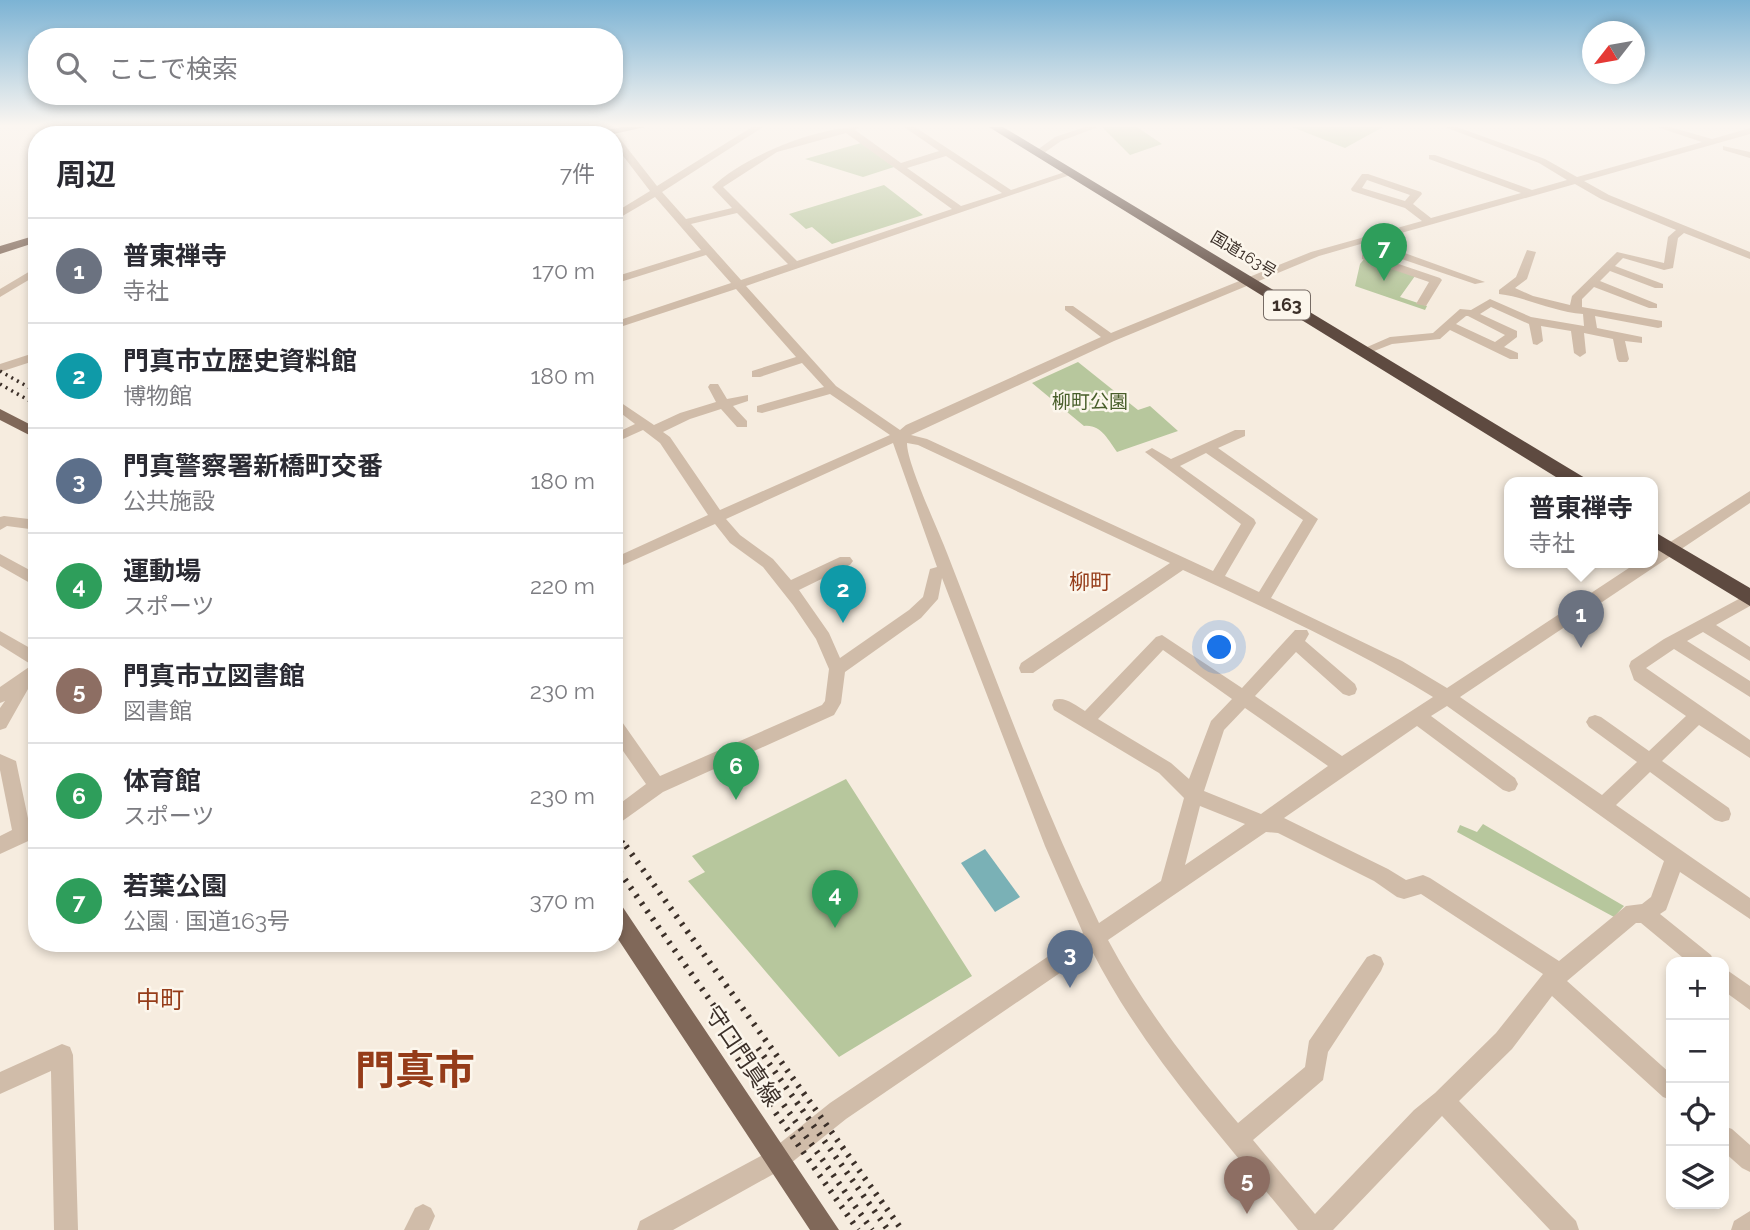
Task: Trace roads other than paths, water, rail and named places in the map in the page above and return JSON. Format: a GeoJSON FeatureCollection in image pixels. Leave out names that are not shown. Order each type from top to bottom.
{"type":"FeatureCollection","features":[{"type":"Feature","properties":{"kind":"highway","name":"国道163号"},"geometry":{"type":"LineString","coordinates":[[1085,184],[1554,477]]}},
{"type":"Feature","properties":{"kind":"highway","name":"国道163号"},"geometry":{"type":"LineString","coordinates":[[1244,282],[1364,351],[1570,477]]}},
{"type":"Feature","properties":{"kind":"highway"},"geometry":{"type":"LineString","coordinates":[[1667,543],[1750,587]]}},
{"type":"Feature","properties":{"kind":"highway"},"geometry":{"type":"LineString","coordinates":[[1667,543],[1750,598]]}},
{"type":"Feature","properties":{"kind":"main road"},"geometry":{"type":"LineString","coordinates":[[0,250],[28,241]]}},
{"type":"Feature","properties":{"kind":"main road"},"geometry":{"type":"LineString","coordinates":[[0,414],[28,429]]}},
{"type":"Feature","properties":{"kind":"main road","name":"守口門真線"},"geometry":{"type":"LineString","coordinates":[[623,926],[826,1230]]}},
{"type":"Feature","properties":{"kind":"street"},"geometry":{"type":"LineString","coordinates":[[650,184],[845,402],[890,427],[900,437],[922,442],[1183,562],[1396,666],[1446,696],[1750,911]]}},
{"type":"Feature","properties":{"kind":"street"},"geometry":{"type":"LineString","coordinates":[[623,212],[669,184]]}},
{"type":"Feature","properties":{"kind":"street"},"geometry":{"type":"LineString","coordinates":[[721,184],[717,187],[796,267]]}},
{"type":"Feature","properties":{"kind":"street"},"geometry":{"type":"LineString","coordinates":[[924,184],[960,210]]}},
{"type":"Feature","properties":{"kind":"street"},"geometry":{"type":"LineString","coordinates":[[996,184],[1010,194]]}},
{"type":"Feature","properties":{"kind":"street"},"geometry":{"type":"LineString","coordinates":[[623,323],[1038,184]]}},
{"type":"Feature","properties":{"kind":"street"},"geometry":{"type":"LineString","coordinates":[[1359,184],[1356,189],[1407,205],[1429,221]]}},
{"type":"Feature","properties":{"kind":"street"},"geometry":{"type":"LineString","coordinates":[[1390,184],[1418,194],[1407,205]]}},
{"type":"Feature","properties":{"kind":"street"},"geometry":{"type":"LineString","coordinates":[[1508,184],[1529,192]]}},
{"type":"Feature","properties":{"kind":"street"},"geometry":{"type":"LineString","coordinates":[[623,560],[882,442],[900,437],[911,428],[1111,338],[1244,282],[1315,254],[1558,184]]}},
{"type":"Feature","properties":{"kind":"street"},"geometry":{"type":"LineString","coordinates":[[1583,184],[1614,201],[1750,256]]}},
{"type":"Feature","properties":{"kind":"street"},"geometry":{"type":"LineString","coordinates":[[684,223],[738,209]]}},
{"type":"Feature","properties":{"kind":"street"},"geometry":{"type":"LineString","coordinates":[[1591,331],[1576,298],[1621,254],[1664,267],[1670,266],[1673,237],[1683,229]]}},
{"type":"Feature","properties":{"kind":"street"},"geometry":{"type":"LineString","coordinates":[[1381,235],[1386,244],[1366,257],[1436,280],[1422,304]]}},
{"type":"Feature","properties":{"kind":"street"},"geometry":{"type":"LineString","coordinates":[[1380,248],[1479,282]]}},
{"type":"Feature","properties":{"kind":"street"},"geometry":{"type":"LineString","coordinates":[[623,278],[708,251]]}},
{"type":"Feature","properties":{"kind":"street"},"geometry":{"type":"LineString","coordinates":[[1472,314],[1521,279],[1531,253]]}},
{"type":"Feature","properties":{"kind":"street"},"geometry":{"type":"LineString","coordinates":[[1608,267],[1659,286]]}},
{"type":"Feature","properties":{"kind":"street"},"geometry":{"type":"LineString","coordinates":[[0,294],[28,276]]}},
{"type":"Feature","properties":{"kind":"street"},"geometry":{"type":"LineString","coordinates":[[1592,282],[1653,306]]}},
{"type":"Feature","properties":{"kind":"street"},"geometry":{"type":"LineString","coordinates":[[1508,289],[1529,299],[1658,324]]}},
{"type":"Feature","properties":{"kind":"street"},"geometry":{"type":"LineString","coordinates":[[1490,302],[1535,321],[1638,340]]}},
{"type":"Feature","properties":{"kind":"street"},"geometry":{"type":"LineString","coordinates":[[1068,308],[1111,338]]}},
{"type":"Feature","properties":{"kind":"street"},"geometry":{"type":"LineString","coordinates":[[1364,351],[1390,341],[1436,336],[1464,311],[1513,334],[1496,348]]}},
{"type":"Feature","properties":{"kind":"street"},"geometry":{"type":"LineString","coordinates":[[1535,321],[1537,341]]}},
{"type":"Feature","properties":{"kind":"street"},"geometry":{"type":"LineString","coordinates":[[1448,325],[1514,356]]}},
{"type":"Feature","properties":{"kind":"street"},"geometry":{"type":"LineString","coordinates":[[1577,328],[1580,354]]}},
{"type":"Feature","properties":{"kind":"street"},"geometry":{"type":"LineString","coordinates":[[1618,336],[1623,359]]}},
{"type":"Feature","properties":{"kind":"street"},"geometry":{"type":"LineString","coordinates":[[0,355],[16,363]]}},
{"type":"Feature","properties":{"kind":"street"},"geometry":{"type":"LineString","coordinates":[[756,374],[804,358]]}},
{"type":"Feature","properties":{"kind":"street"},"geometry":{"type":"LineString","coordinates":[[0,368],[28,359]]}},
{"type":"Feature","properties":{"kind":"street"},"geometry":{"type":"LineString","coordinates":[[714,387],[724,404],[742,424]]}},
{"type":"Feature","properties":{"kind":"street"},"geometry":{"type":"LineString","coordinates":[[762,410],[832,389]]}},
{"type":"Feature","properties":{"kind":"street"},"geometry":{"type":"LineString","coordinates":[[770,391],[785,403]]}},
{"type":"Feature","properties":{"kind":"street"},"geometry":{"type":"LineString","coordinates":[[623,436],[743,398]]}},
{"type":"Feature","properties":{"kind":"street"},"geometry":{"type":"LineString","coordinates":[[623,409],[666,440],[717,517],[735,539],[768,563],[789,588],[823,637],[837,669],[833,703],[828,710],[657,786],[623,812]]}},
{"type":"Feature","properties":{"kind":"street"},"geometry":{"type":"LineString","coordinates":[[1169,465],[1240,433]]}},
{"type":"Feature","properties":{"kind":"street"},"geometry":{"type":"LineString","coordinates":[[900,437],[900,449],[945,570],[1050,834],[1096,938],[1121,984],[1173,1059],[1236,1139],[1314,1230],[1422,1118],[1504,1041],[1555,977],[1633,913],[1645,914],[1698,957]]}},
{"type":"Feature","properties":{"kind":"street"},"geometry":{"type":"LineString","coordinates":[[1208,448],[1311,519],[1262,600]]}},
{"type":"Feature","properties":{"kind":"street"},"geometry":{"type":"LineString","coordinates":[[1152,452],[1249,523],[1216,578]]}},
{"type":"Feature","properties":{"kind":"street"},"geometry":{"type":"LineString","coordinates":[[1667,543],[1750,496]]}},
{"type":"Feature","properties":{"kind":"street"},"geometry":{"type":"LineString","coordinates":[[0,525],[4,521],[28,524]]}},
{"type":"Feature","properties":{"kind":"street"},"geometry":{"type":"LineString","coordinates":[[0,559],[28,576]]}},
{"type":"Feature","properties":{"kind":"street"},"geometry":{"type":"LineString","coordinates":[[789,588],[845,561]]}},
{"type":"Feature","properties":{"kind":"street"},"geometry":{"type":"LineString","coordinates":[[1027,668],[1183,562]]}},
{"type":"Feature","properties":{"kind":"street"},"geometry":{"type":"LineString","coordinates":[[649,1230],[778,1159],[838,1111],[1263,824],[1342,766],[1640,568]]}},
{"type":"Feature","properties":{"kind":"street"},"geometry":{"type":"LineString","coordinates":[[837,669],[915,614],[930,599],[935,573],[945,570]]}},
{"type":"Feature","properties":{"kind":"street"},"geometry":{"type":"LineString","coordinates":[[1750,598],[1674,641],[1637,666],[1640,675],[1750,750]]}},
{"type":"Feature","properties":{"kind":"street"},"geometry":{"type":"LineString","coordinates":[[1169,888],[1203,762],[1217,726],[1310,624]]}},
{"type":"Feature","properties":{"kind":"street"},"geometry":{"type":"LineString","coordinates":[[1704,625],[1750,654]]}},
{"type":"Feature","properties":{"kind":"street"},"geometry":{"type":"LineString","coordinates":[[0,638],[28,655]]}},
{"type":"Feature","properties":{"kind":"street"},"geometry":{"type":"LineString","coordinates":[[1086,721],[1162,641],[1342,766]]}},
{"type":"Feature","properties":{"kind":"street"},"geometry":{"type":"LineString","coordinates":[[1674,641],[1750,690]]}},
{"type":"Feature","properties":{"kind":"street"},"geometry":{"type":"LineString","coordinates":[[1295,642],[1349,689]]}},
{"type":"Feature","properties":{"kind":"street"},"geometry":{"type":"LineString","coordinates":[[0,696],[28,676]]}},
{"type":"Feature","properties":{"kind":"street"},"geometry":{"type":"LineString","coordinates":[[0,723],[28,679]]}},
{"type":"Feature","properties":{"kind":"street"},"geometry":{"type":"LineString","coordinates":[[1060,705],[1165,768],[1195,796],[1263,824],[1280,825],[1381,875],[1404,890],[1423,884],[1555,977],[1666,1084]]}},
{"type":"Feature","properties":{"kind":"street"},"geometry":{"type":"LineString","coordinates":[[1603,806],[1698,715]]}},
{"type":"Feature","properties":{"kind":"street"},"geometry":{"type":"LineString","coordinates":[[1417,716],[1509,784]]}},
{"type":"Feature","properties":{"kind":"street"},"geometry":{"type":"LineString","coordinates":[[1595,722],[1722,814]]}},
{"type":"Feature","properties":{"kind":"street"},"geometry":{"type":"LineString","coordinates":[[623,737],[657,786]]}},
{"type":"Feature","properties":{"kind":"street"},"geometry":{"type":"LineString","coordinates":[[0,762],[10,766],[28,829]]}},
{"type":"Feature","properties":{"kind":"street"},"geometry":{"type":"LineString","coordinates":[[0,845],[28,832]]}},
{"type":"Feature","properties":{"kind":"street"},"geometry":{"type":"LineString","coordinates":[[1645,914],[1659,903],[1675,858]]}},
{"type":"Feature","properties":{"kind":"street"},"geometry":{"type":"LineString","coordinates":[[1236,1139],[1315,1072],[1317,1049],[1374,964]]}},
{"type":"Feature","properties":{"kind":"street"},"geometry":{"type":"LineString","coordinates":[[1729,982],[1750,1000]]}},
{"type":"Feature","properties":{"kind":"street"},"geometry":{"type":"LineString","coordinates":[[0,1083],[61,1055],[66,1230]]}},
{"type":"Feature","properties":{"kind":"street"},"geometry":{"type":"LineString","coordinates":[[1443,1101],[1567,1230]]}},
{"type":"Feature","properties":{"kind":"street"},"geometry":{"type":"LineString","coordinates":[[1729,1141],[1750,1160]]}},
{"type":"Feature","properties":{"kind":"street"},"geometry":{"type":"LineString","coordinates":[[1743,1230],[1750,1223]]}},
{"type":"Feature","properties":{"kind":"water"},"geometry":{"type":"Polygon","coordinates":[[[985,849],[1020,897],[995,912],[961,863],[985,849]]]}},
{"type":"Feature","properties":{"kind":"railway"},"geometry":{"type":"LineString","coordinates":[[0,371],[28,387]]}},
{"type":"Feature","properties":{"kind":"railway"},"geometry":{"type":"LineString","coordinates":[[0,384],[28,400]]}},
{"type":"Feature","properties":{"kind":"railway"},"geometry":{"type":"LineString","coordinates":[[623,842],[627,848]]}},
{"type":"Feature","properties":{"kind":"railway"},"geometry":{"type":"LineString","coordinates":[[626,846],[902,1230]]}},
{"type":"Feature","properties":{"kind":"railway"},"geometry":{"type":"LineString","coordinates":[[623,877],[872,1230]]}},
{"type":"Feature","properties":{"kind":"railway"},"geometry":{"type":"LineString","coordinates":[[721,1035],[858,1230]]}},
{"type":"Feature","properties":{"kind":"railway"},"geometry":{"type":"LineString","coordinates":[[758,1048],[888,1230]]}},
{"type":"Feature","properties":{"kind":"place","name":"若葉公園"},"geometry":{"type":"Point","coordinates":[1384,281]}},
{"type":"Feature","properties":{"kind":"place","name":"門真市立歴史資料館"},"geometry":{"type":"Point","coordinates":[843,623]}},
{"type":"Feature","properties":{"kind":"place","name":"普東禅寺"},"geometry":{"type":"Point","coordinates":[1581,648]}},
{"type":"Feature","properties":{"kind":"place","name":"体育館"},"geometry":{"type":"Point","coordinates":[736,800]}},
{"type":"Feature","properties":{"kind":"place","name":"運動場"},"geometry":{"type":"Point","coordinates":[835,928]}},
{"type":"Feature","properties":{"kind":"place","name":"門真警察署新橋町交番"},"geometry":{"type":"Point","coordinates":[1070,988]}},
{"type":"Feature","properties":{"kind":"place","name":"門真市立図書館"},"geometry":{"type":"Point","coordinates":[1247,1214]}},
{"type":"Feature","properties":{"kind":"district","name":"柳町"},"geometry":{"type":"Point","coordinates":[1090,582]}},
{"type":"Feature","properties":{"kind":"district","name":"中町"},"geometry":{"type":"Point","coordinates":[160,1000]}},
{"type":"Feature","properties":{"kind":"district","name":"門真市"},"geometry":{"type":"Point","coordinates":[415,1070]}},
{"type":"Feature","properties":{"kind":"park label","name":"柳町公園"},"geometry":{"type":"Point","coordinates":[1090,401]}}]}
